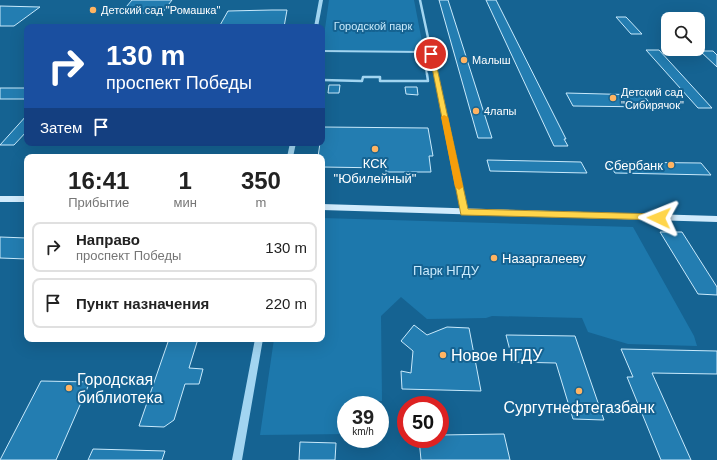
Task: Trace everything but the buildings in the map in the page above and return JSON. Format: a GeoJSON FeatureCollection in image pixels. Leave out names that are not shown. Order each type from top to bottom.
{"type":"FeatureCollection","features":[{"type":"Feature","properties":{"kind":"main road"},"geometry":{"type":"LineString","coordinates":[[0,199],[24,199]]}},
{"type":"Feature","properties":{"kind":"main road"},"geometry":{"type":"LineString","coordinates":[[325,207],[715,219]]}},
{"type":"Feature","properties":{"kind":"street"},"geometry":{"type":"LineString","coordinates":[[317,24],[321,0]]}},
{"type":"Feature","properties":{"kind":"street"},"geometry":{"type":"LineString","coordinates":[[420,0],[464,212]]}},
{"type":"Feature","properties":{"kind":"street"},"geometry":{"type":"LineString","coordinates":[[325,51],[423,52],[428,81],[380,81],[380,77],[362,77],[362,80],[325,80]]}},
{"type":"Feature","properties":{"kind":"street"},"geometry":{"type":"LineString","coordinates":[[237,460],[258,342]]}},
{"type":"Feature","properties":{"kind":"green space","name":"Городской парк"},"geometry":{"type":"Polygon","coordinates":[[[329,0],[414,0],[424,52],[325,50],[325,29],[329,0]]]}},
{"type":"Feature","properties":{"kind":"green space","name":"Парк НГДУ"},"geometry":{"type":"Polygon","coordinates":[[[325,218],[633,227],[694,336],[697,346],[628,344],[588,332],[582,318],[492,316],[486,318],[427,319],[401,297],[381,316],[382,396],[337,396],[337,434],[260,435],[274,342],[325,342],[325,218]]]}},
{"type":"Feature","properties":{"kind":"slow traffic"},"geometry":{"type":"LineString","coordinates":[[444,117],[459,187]]}},
{"type":"Feature","properties":{"kind":"place","name":"Детский сад \"Ромашка\""},"geometry":{"type":"Point","coordinates":[93,10]}},
{"type":"Feature","properties":{"kind":"place","name":"Малыш"},"geometry":{"type":"Point","coordinates":[464,60]}},
{"type":"Feature","properties":{"kind":"place","name":"Детский сад \"Сибирячок\""},"geometry":{"type":"Point","coordinates":[613,98]}},
{"type":"Feature","properties":{"kind":"place","name":"4лапы"},"geometry":{"type":"Point","coordinates":[476,111]}},
{"type":"Feature","properties":{"kind":"place","name":"КСК \"Юбилейный\""},"geometry":{"type":"Point","coordinates":[375,149]}},
{"type":"Feature","properties":{"kind":"place","name":"Сбербанк"},"geometry":{"type":"Point","coordinates":[671,165]}},
{"type":"Feature","properties":{"kind":"place","name":"Назаргалееву"},"geometry":{"type":"Point","coordinates":[494,258]}},
{"type":"Feature","properties":{"kind":"place","name":"Новое НГДУ"},"geometry":{"type":"Point","coordinates":[443,355]}},
{"type":"Feature","properties":{"kind":"place","name":"Городская библиотека"},"geometry":{"type":"Point","coordinates":[69,388]}},
{"type":"Feature","properties":{"kind":"place","name":"Сургутнефтегазбанк"},"geometry":{"type":"Point","coordinates":[579,391]}},
{"type":"Feature","properties":{"kind":"route"},"geometry":{"type":"LineString","coordinates":[[431,54],[464,212],[659,218]]}}]}
